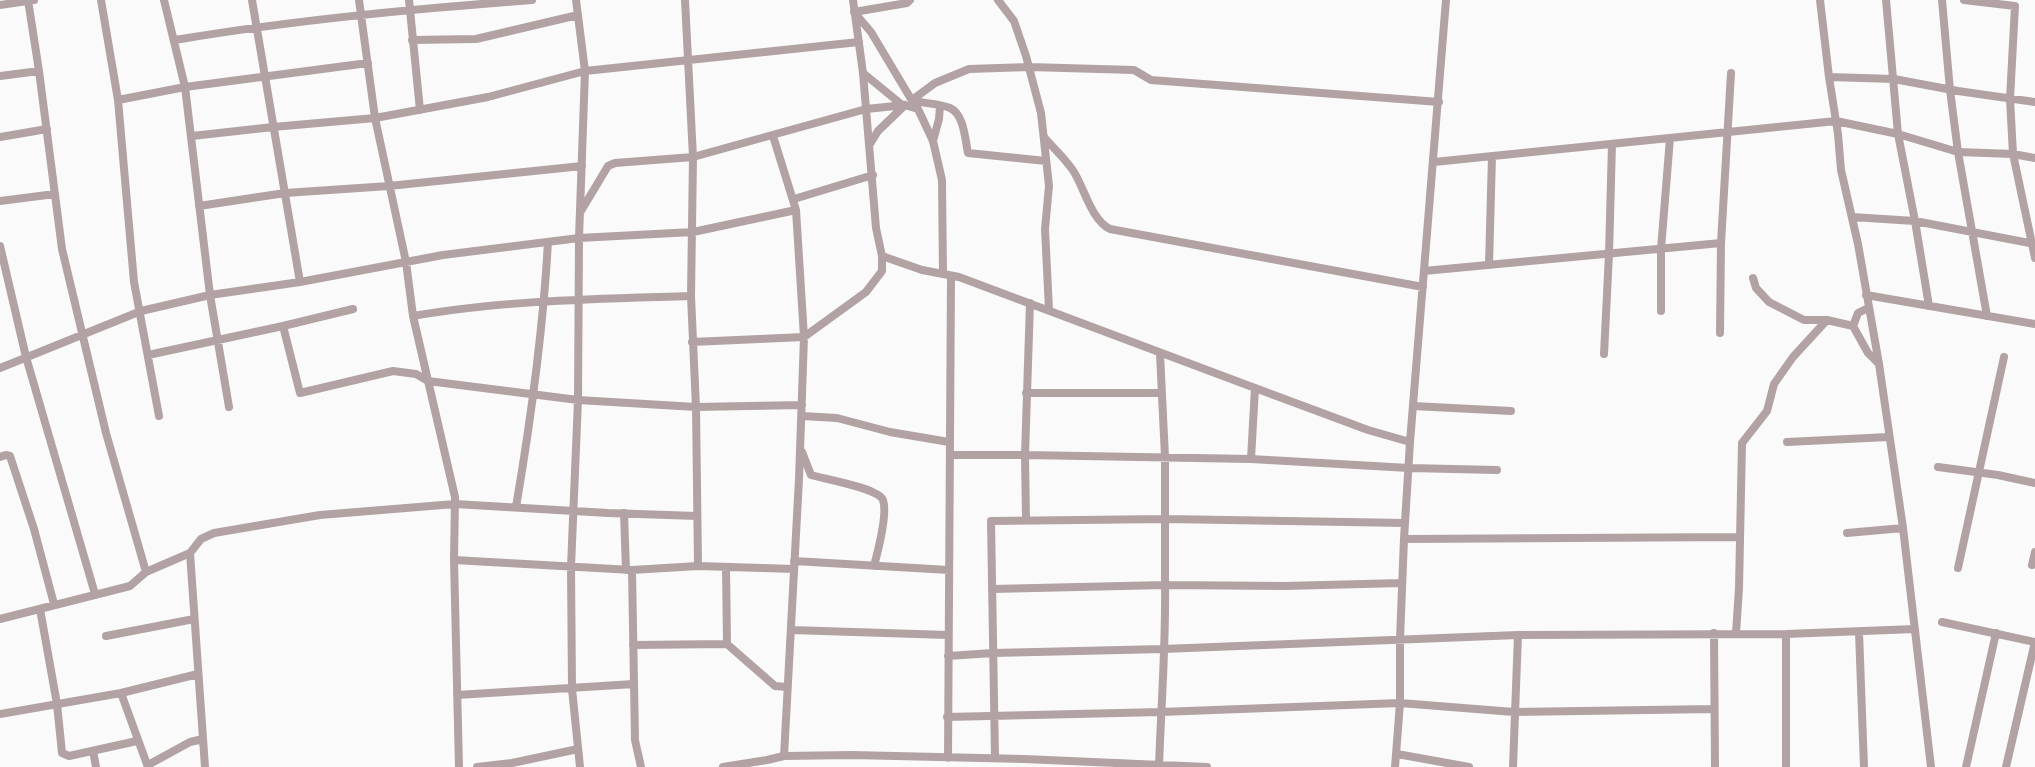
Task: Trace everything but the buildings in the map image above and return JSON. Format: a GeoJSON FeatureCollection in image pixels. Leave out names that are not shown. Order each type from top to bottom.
{"type":"FeatureCollection","features":[{"type":"Feature","properties":{"kind":"street"},"geometry":{"type":"LineString","coordinates":[[28,0],[62,248],[106,433],[146,572]]}},
{"type":"Feature","properties":{"kind":"street"},"geometry":{"type":"LineString","coordinates":[[0,5],[34,0]]}},
{"type":"Feature","properties":{"kind":"street"},"geometry":{"type":"LineString","coordinates":[[101,0],[118,100],[134,282],[159,416]]}},
{"type":"Feature","properties":{"kind":"street"},"geometry":{"type":"LineString","coordinates":[[164,0],[176,40],[185,87],[210,295],[229,407]]}},
{"type":"Feature","properties":{"kind":"street"},"geometry":{"type":"LineString","coordinates":[[252,0],[300,282]]}},
{"type":"Feature","properties":{"kind":"street"},"geometry":{"type":"LineString","coordinates":[[359,0],[375,118],[406,262],[413,316],[455,504],[459,767]]}},
{"type":"Feature","properties":{"kind":"street"},"geometry":{"type":"LineString","coordinates":[[176,40],[256,27],[361,15],[410,4],[532,0]]}},
{"type":"Feature","properties":{"kind":"street"},"geometry":{"type":"LineString","coordinates":[[576,0],[585,71],[579,238],[578,400],[571,567],[572,689],[580,767]]}},
{"type":"Feature","properties":{"kind":"street"},"geometry":{"type":"LineString","coordinates":[[685,0],[693,157],[691,296],[696,407],[698,566]]}},
{"type":"Feature","properties":{"kind":"street"},"geometry":{"type":"LineString","coordinates":[[692,342],[804,337],[866,292],[881,271],[882,256],[876,228],[863,74],[853,0]]}},
{"type":"Feature","properties":{"kind":"street"},"geometry":{"type":"LineString","coordinates":[[854,12],[880,4],[908,3],[910,0]]}},
{"type":"Feature","properties":{"kind":"street"},"geometry":{"type":"LineString","coordinates":[[999,0],[1014,21],[1041,113],[1049,186],[1045,229],[1048,310]]}},
{"type":"Feature","properties":{"kind":"street"},"geometry":{"type":"LineString","coordinates":[[1395,767],[1410,442],[1446,0]]}},
{"type":"Feature","properties":{"kind":"street"},"geometry":{"type":"LineString","coordinates":[[1820,0],[1841,170],[1879,364],[1903,528],[1931,767]]}},
{"type":"Feature","properties":{"kind":"street"},"geometry":{"type":"LineString","coordinates":[[1886,0],[1898,134],[1928,306]]}},
{"type":"Feature","properties":{"kind":"street"},"geometry":{"type":"LineString","coordinates":[[1942,0],[1958,152],[1987,316]]}},
{"type":"Feature","properties":{"kind":"street"},"geometry":{"type":"LineString","coordinates":[[1965,0],[2015,6],[2010,99],[2013,154],[2035,258]]}},
{"type":"Feature","properties":{"kind":"street"},"geometry":{"type":"LineString","coordinates":[[410,4],[420,110]]}},
{"type":"Feature","properties":{"kind":"street"},"geometry":{"type":"LineString","coordinates":[[854,12],[871,33],[909,102],[918,109],[933,141],[942,180],[950,442],[948,758]]}},
{"type":"Feature","properties":{"kind":"street"},"geometry":{"type":"LineString","coordinates":[[412,40],[476,39],[578,15]]}},
{"type":"Feature","properties":{"kind":"street"},"geometry":{"type":"LineString","coordinates":[[191,136],[375,118],[488,97],[585,71],[859,43]]}},
{"type":"Feature","properties":{"kind":"street"},"geometry":{"type":"LineString","coordinates":[[118,100],[185,87],[368,63]]}},
{"type":"Feature","properties":{"kind":"street"},"geometry":{"type":"LineString","coordinates":[[870,144],[878,131],[909,102],[935,83],[969,69],[1029,67],[1134,70],[1151,80],[1439,102]]}},
{"type":"Feature","properties":{"kind":"street"},"geometry":{"type":"LineString","coordinates":[[0,76],[39,71]]}},
{"type":"Feature","properties":{"kind":"street"},"geometry":{"type":"LineString","coordinates":[[1720,333],[1721,243],[1731,73]]}},
{"type":"Feature","properties":{"kind":"street"},"geometry":{"type":"LineString","coordinates":[[863,74],[901,104],[909,102]]}},
{"type":"Feature","properties":{"kind":"street"},"geometry":{"type":"LineString","coordinates":[[1829,77],[1894,79],[2035,102]]}},
{"type":"Feature","properties":{"kind":"street"},"geometry":{"type":"LineString","coordinates":[[580,212],[608,166],[615,163],[693,157],[866,109],[909,102],[952,108],[960,117],[968,153],[1046,161]]}},
{"type":"Feature","properties":{"kind":"street"},"geometry":{"type":"LineString","coordinates":[[933,141],[940,106]]}},
{"type":"Feature","properties":{"kind":"street"},"geometry":{"type":"LineString","coordinates":[[1434,162],[1836,121],[1898,134],[1958,152],[2013,154],[2035,158]]}},
{"type":"Feature","properties":{"kind":"street"},"geometry":{"type":"LineString","coordinates":[[0,137],[47,130]]}},
{"type":"Feature","properties":{"kind":"street"},"geometry":{"type":"LineString","coordinates":[[773,136],[796,210],[804,337],[784,756]]}},
{"type":"Feature","properties":{"kind":"street"},"geometry":{"type":"LineString","coordinates":[[1044,137],[1073,170],[1094,212],[1103,225],[1110,229],[1423,287]]}},
{"type":"Feature","properties":{"kind":"street"},"geometry":{"type":"LineString","coordinates":[[1661,311],[1661,248],[1670,138]]}},
{"type":"Feature","properties":{"kind":"street"},"geometry":{"type":"LineString","coordinates":[[1604,354],[1612,144]]}},
{"type":"Feature","properties":{"kind":"street"},"geometry":{"type":"LineString","coordinates":[[1489,265],[1492,156]]}},
{"type":"Feature","properties":{"kind":"street"},"geometry":{"type":"LineString","coordinates":[[199,206],[285,193],[389,186],[582,166]]}},
{"type":"Feature","properties":{"kind":"street"},"geometry":{"type":"LineString","coordinates":[[794,199],[873,175]]}},
{"type":"Feature","properties":{"kind":"street"},"geometry":{"type":"LineString","coordinates":[[0,201],[55,194]]}},
{"type":"Feature","properties":{"kind":"street"},"geometry":{"type":"LineString","coordinates":[[0,368],[141,312],[210,295],[300,282],[443,255],[579,238],[693,232],[796,210]]}},
{"type":"Feature","properties":{"kind":"street"},"geometry":{"type":"LineString","coordinates":[[1852,217],[1915,221],[2034,244]]}},
{"type":"Feature","properties":{"kind":"street"},"geometry":{"type":"LineString","coordinates":[[516,507],[529,433],[548,242]]}},
{"type":"Feature","properties":{"kind":"street"},"geometry":{"type":"LineString","coordinates":[[1424,271],[1721,243]]}},
{"type":"Feature","properties":{"kind":"street"},"geometry":{"type":"LineString","coordinates":[[0,246],[26,358],[95,594]]}},
{"type":"Feature","properties":{"kind":"street"},"geometry":{"type":"LineString","coordinates":[[882,256],[1030,303],[1160,354],[1368,430],[1410,442]]}},
{"type":"Feature","properties":{"kind":"street"},"geometry":{"type":"LineString","coordinates":[[1753,278],[1756,288],[1769,302],[1804,320],[1826,320],[1853,326],[1868,353],[1879,364]]}},
{"type":"Feature","properties":{"kind":"street"},"geometry":{"type":"LineString","coordinates":[[1866,295],[2035,324]]}},
{"type":"Feature","properties":{"kind":"street"},"geometry":{"type":"LineString","coordinates":[[413,316],[463,307],[691,296]]}},
{"type":"Feature","properties":{"kind":"street"},"geometry":{"type":"LineString","coordinates":[[1026,520],[1026,393],[1030,303]]}},
{"type":"Feature","properties":{"kind":"street"},"geometry":{"type":"LineString","coordinates":[[1853,326],[1858,313],[1868,308]]}},
{"type":"Feature","properties":{"kind":"street"},"geometry":{"type":"LineString","coordinates":[[148,355],[353,309]]}},
{"type":"Feature","properties":{"kind":"street"},"geometry":{"type":"LineString","coordinates":[[1736,634],[1742,443],[1767,411],[1774,384],[1793,357],[1826,320]]}},
{"type":"Feature","properties":{"kind":"street"},"geometry":{"type":"LineString","coordinates":[[282,326],[300,393],[393,371],[416,374],[428,380],[578,400],[696,407],[802,405]]}},
{"type":"Feature","properties":{"kind":"street"},"geometry":{"type":"LineString","coordinates":[[1159,766],[1166,629],[1165,457],[1160,354]]}},
{"type":"Feature","properties":{"kind":"street"},"geometry":{"type":"LineString","coordinates":[[1958,568],[2004,357]]}},
{"type":"Feature","properties":{"kind":"street"},"geometry":{"type":"LineString","coordinates":[[1251,459],[1255,388]]}},
{"type":"Feature","properties":{"kind":"street"},"geometry":{"type":"LineString","coordinates":[[1026,393],[1161,393]]}},
{"type":"Feature","properties":{"kind":"street"},"geometry":{"type":"LineString","coordinates":[[1413,406],[1511,411]]}},
{"type":"Feature","properties":{"kind":"street"},"geometry":{"type":"LineString","coordinates":[[802,416],[837,418],[890,432],[950,442]]}},
{"type":"Feature","properties":{"kind":"street"},"geometry":{"type":"LineString","coordinates":[[1787,442],[1888,437]]}},
{"type":"Feature","properties":{"kind":"street"},"geometry":{"type":"LineString","coordinates":[[800,449],[811,475],[854,486],[878,494],[883,499],[880,542],[874,566]]}},
{"type":"Feature","properties":{"kind":"street"},"geometry":{"type":"LineString","coordinates":[[950,455],[1251,459],[1497,470]]}},
{"type":"Feature","properties":{"kind":"street"},"geometry":{"type":"LineString","coordinates":[[0,457],[10,456],[34,529],[54,604]]}},
{"type":"Feature","properties":{"kind":"street"},"geometry":{"type":"LineString","coordinates":[[1938,467],[2035,483]]}},
{"type":"Feature","properties":{"kind":"street"},"geometry":{"type":"LineString","coordinates":[[0,619],[130,586],[146,572],[190,553],[201,539],[214,533],[320,515],[455,504],[697,516]]}},
{"type":"Feature","properties":{"kind":"street"},"geometry":{"type":"LineString","coordinates":[[624,513],[633,645],[635,740],[641,767]]}},
{"type":"Feature","properties":{"kind":"street"},"geometry":{"type":"LineString","coordinates":[[995,758],[991,521],[1166,519],[1405,523]]}},
{"type":"Feature","properties":{"kind":"street"},"geometry":{"type":"LineString","coordinates":[[1847,534],[1903,528]]}},
{"type":"Feature","properties":{"kind":"street"},"geometry":{"type":"LineString","coordinates":[[1404,539],[1740,537]]}},
{"type":"Feature","properties":{"kind":"street"},"geometry":{"type":"LineString","coordinates":[[2032,565],[2035,552]]}},
{"type":"Feature","properties":{"kind":"street"},"geometry":{"type":"LineString","coordinates":[[190,553],[205,767]]}},
{"type":"Feature","properties":{"kind":"street"},"geometry":{"type":"LineString","coordinates":[[454,560],[629,570],[794,565],[949,570]]}},
{"type":"Feature","properties":{"kind":"street"},"geometry":{"type":"LineString","coordinates":[[726,567],[727,644]]}},
{"type":"Feature","properties":{"kind":"street"},"geometry":{"type":"LineString","coordinates":[[992,589],[1402,583]]}},
{"type":"Feature","properties":{"kind":"street"},"geometry":{"type":"LineString","coordinates":[[40,609],[57,704],[62,753],[69,756],[137,741]]}},
{"type":"Feature","properties":{"kind":"street"},"geometry":{"type":"LineString","coordinates":[[106,636],[194,619]]}},
{"type":"Feature","properties":{"kind":"street"},"geometry":{"type":"LineString","coordinates":[[1942,622],[2035,642],[2006,767]]}},
{"type":"Feature","properties":{"kind":"street"},"geometry":{"type":"LineString","coordinates":[[948,656],[1518,635],[1786,634],[1915,629]]}},
{"type":"Feature","properties":{"kind":"street"},"geometry":{"type":"LineString","coordinates":[[791,630],[948,635]]}},
{"type":"Feature","properties":{"kind":"street"},"geometry":{"type":"LineString","coordinates":[[1858,632],[1864,767]]}},
{"type":"Feature","properties":{"kind":"street"},"geometry":{"type":"LineString","coordinates":[[1714,633],[1715,767]]}},
{"type":"Feature","properties":{"kind":"street"},"geometry":{"type":"LineString","coordinates":[[1966,767],[1996,633]]}},
{"type":"Feature","properties":{"kind":"street"},"geometry":{"type":"LineString","coordinates":[[1786,634],[1786,767]]}},
{"type":"Feature","properties":{"kind":"street"},"geometry":{"type":"LineString","coordinates":[[1513,767],[1518,635]]}},
{"type":"Feature","properties":{"kind":"street"},"geometry":{"type":"LineString","coordinates":[[633,645],[727,644],[775,686],[787,687]]}},
{"type":"Feature","properties":{"kind":"street"},"geometry":{"type":"LineString","coordinates":[[0,714],[121,693],[198,674]]}},
{"type":"Feature","properties":{"kind":"street"},"geometry":{"type":"LineString","coordinates":[[457,695],[634,684]]}},
{"type":"Feature","properties":{"kind":"street"},"geometry":{"type":"LineString","coordinates":[[121,693],[148,766],[190,743],[203,739]]}},
{"type":"Feature","properties":{"kind":"street"},"geometry":{"type":"LineString","coordinates":[[947,716],[1161,712],[1399,703],[1514,712],[1714,709]]}},
{"type":"Feature","properties":{"kind":"street"},"geometry":{"type":"LineString","coordinates":[[477,767],[512,763],[578,749]]}},
{"type":"Feature","properties":{"kind":"street"},"geometry":{"type":"LineString","coordinates":[[93,751],[96,767]]}},
{"type":"Feature","properties":{"kind":"street"},"geometry":{"type":"LineString","coordinates":[[1397,754],[1469,767]]}},
{"type":"Feature","properties":{"kind":"street"},"geometry":{"type":"LineString","coordinates":[[852,755],[857,767]]}},
{"type":"Feature","properties":{"kind":"street"},"geometry":{"type":"LineString","coordinates":[[723,767],[769,764],[784,756],[852,755],[948,758],[968,763],[995,758],[1025,763],[1207,767]]}}]}
